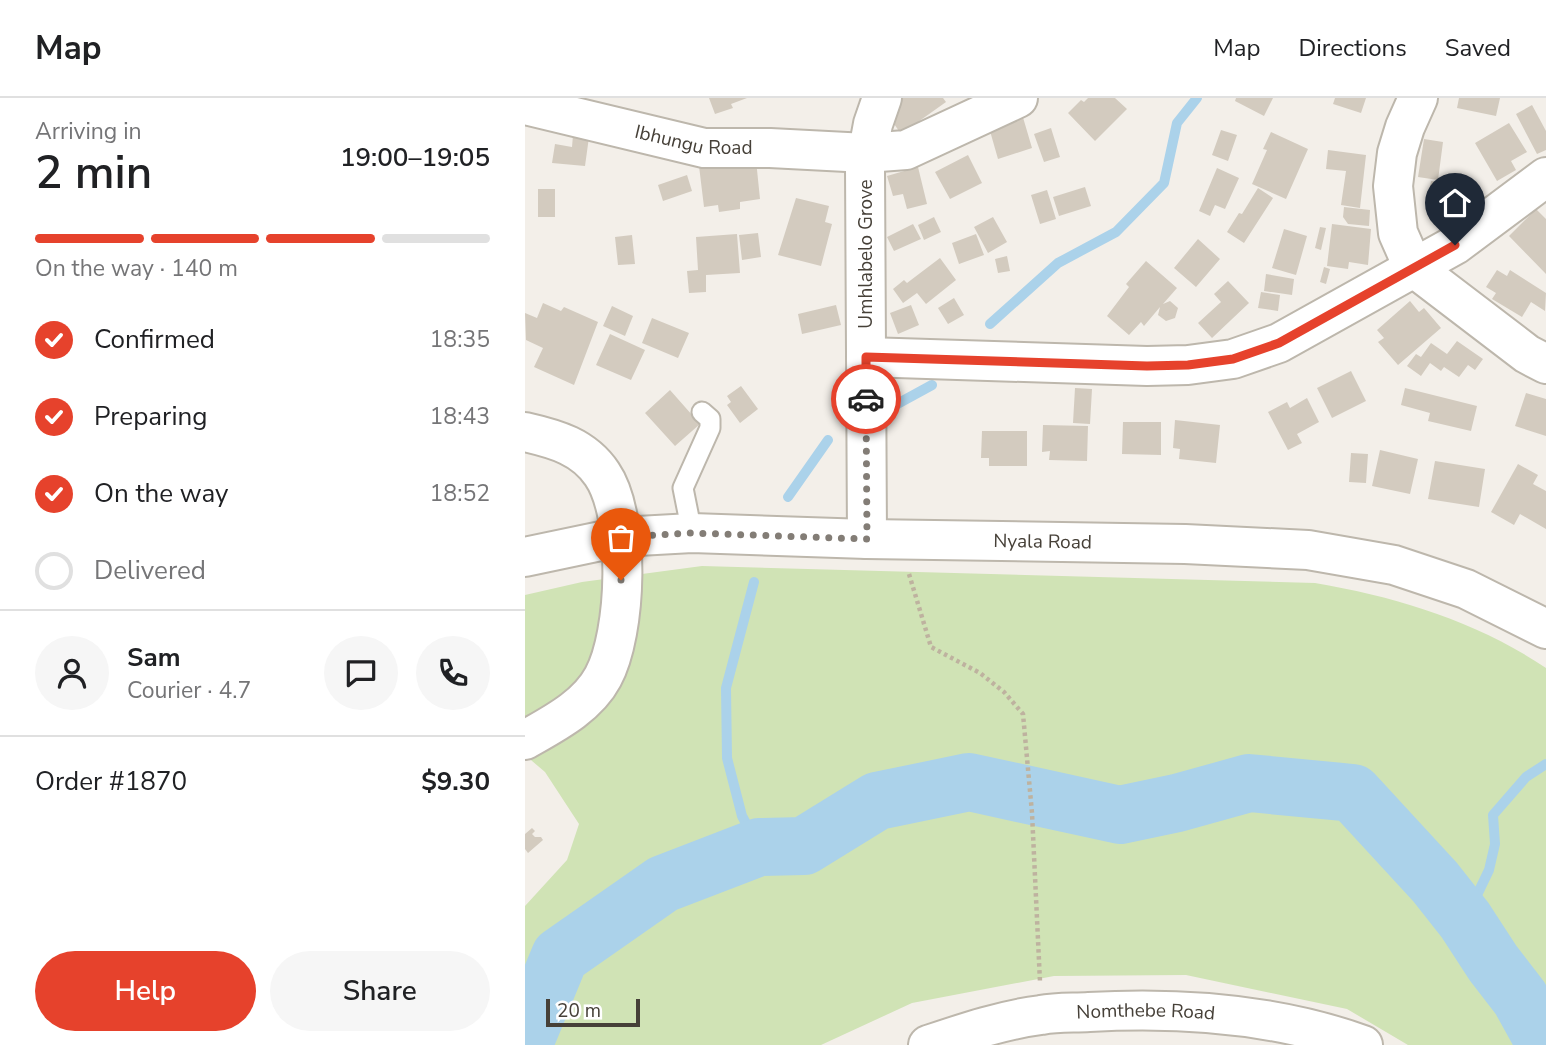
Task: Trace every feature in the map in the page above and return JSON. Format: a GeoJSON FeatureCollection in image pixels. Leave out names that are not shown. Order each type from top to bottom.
{"type":"FeatureCollection","features":[{"type":"Feature","properties":{"kind":"street","name":"Umhlabelo Grove"},"geometry":{"type":"LineString","coordinates":[[867,539],[864,245],[866,153],[882,98]]}},
{"type":"Feature","properties":{"kind":"street","name":"Ibhungu Road"},"geometry":{"type":"LineString","coordinates":[[525,105],[704,148],[866,153],[906,150],[1018,98]]}},
{"type":"Feature","properties":{"kind":"street"},"geometry":{"type":"LineString","coordinates":[[1418,98],[1397,153],[1394,186],[1398,233],[1413,267],[1527,354],[1546,364]]}},
{"type":"Feature","properties":{"kind":"street"},"geometry":{"type":"LineString","coordinates":[[866,357],[1147,366],[1188,365],[1233,359],[1279,343],[1455,245],[1546,177]]}},
{"type":"Feature","properties":{"kind":"street"},"geometry":{"type":"LineString","coordinates":[[525,432],[575,447],[604,475],[613,500],[620,537],[622,601],[618,634],[603,677],[587,698],[557,722],[525,740]]}},
{"type":"Feature","properties":{"kind":"street","name":"Nyala Road"},"geometry":{"type":"LineString","coordinates":[[525,557],[620,537],[691,533],[1185,544],[1308,550],[1394,565],[1467,589],[1546,629]]}},
{"type":"Feature","properties":{"kind":"street","name":"Nomthebe Road"},"geometry":{"type":"LineString","coordinates":[[927,1045],[977,1029],[1041,1015],[1145,1009],[1226,1015],[1327,1032],[1363,1045]]}},
{"type":"Feature","properties":{"kind":"lane"},"geometry":{"type":"LineString","coordinates":[[691,533],[683,488],[710,428],[710,419],[702,412]]}},
{"type":"Feature","properties":{"kind":"path"},"geometry":{"type":"LineString","coordinates":[[907,566],[931,647],[980,673],[1005,692],[1023,713],[1032,813],[1041,1015]]}},
{"type":"Feature","properties":{"kind":"green space"},"geometry":{"type":"Polygon","coordinates":[[[702,566],[1315,583],[1376,596],[1435,613],[1519,651],[1546,668],[1546,1045],[1408,1045],[1347,1009],[1186,975],[1054,976],[912,1003],[821,1045],[525,1045],[525,906],[567,860],[579,824],[545,772],[525,755],[525,595],[582,582],[702,566]]]}},
{"type":"Feature","properties":{"kind":"building"},"geometry":{"type":"Polygon","coordinates":[[[709,98],[747,98],[731,104],[733,108],[715,114],[709,98]]]}},
{"type":"Feature","properties":{"kind":"building"},"geometry":{"type":"Polygon","coordinates":[[[893,98],[943,98],[946,102],[901,134],[890,118],[893,98]]]}},
{"type":"Feature","properties":{"kind":"building"},"geometry":{"type":"Polygon","coordinates":[[[1088,98],[1115,98],[1127,109],[1095,141],[1068,113],[1081,100],[1084,102],[1088,98]]]}},
{"type":"Feature","properties":{"kind":"building"},"geometry":{"type":"Polygon","coordinates":[[[1236,98],[1273,98],[1264,116],[1235,101],[1236,98]]]}},
{"type":"Feature","properties":{"kind":"building"},"geometry":{"type":"Polygon","coordinates":[[[1335,98],[1366,98],[1361,113],[1333,104],[1335,98]]]}},
{"type":"Feature","properties":{"kind":"building"},"geometry":{"type":"Polygon","coordinates":[[[1459,98],[1500,98],[1496,116],[1457,108],[1459,98]]]}},
{"type":"Feature","properties":{"kind":"building"},"geometry":{"type":"Polygon","coordinates":[[[1532,105],[1546,131],[1546,150],[1537,154],[1516,114],[1532,105]]]}},
{"type":"Feature","properties":{"kind":"building"},"geometry":{"type":"Polygon","coordinates":[[[1022,114],[1032,148],[998,159],[988,124],[1022,114]]]}},
{"type":"Feature","properties":{"kind":"building"},"geometry":{"type":"Polygon","coordinates":[[[1509,123],[1527,152],[1511,161],[1516,170],[1497,181],[1475,143],[1509,123]]]}},
{"type":"Feature","properties":{"kind":"building"},"geometry":{"type":"Polygon","coordinates":[[[1051,128],[1060,157],[1044,162],[1034,134],[1051,128]]]}},
{"type":"Feature","properties":{"kind":"building"},"geometry":{"type":"Polygon","coordinates":[[[1221,130],[1237,135],[1228,161],[1212,155],[1221,130]]]}},
{"type":"Feature","properties":{"kind":"building"},"geometry":{"type":"Polygon","coordinates":[[[1271,132],[1308,149],[1286,199],[1252,184],[1267,150],[1263,149],[1271,132]]]}},
{"type":"Feature","properties":{"kind":"building"},"geometry":{"type":"Polygon","coordinates":[[[573,135],[589,137],[585,166],[552,163],[555,144],[572,147],[573,135]]]}},
{"type":"Feature","properties":{"kind":"building"},"geometry":{"type":"Polygon","coordinates":[[[1424,139],[1443,142],[1438,180],[1418,177],[1424,139]]]}},
{"type":"Feature","properties":{"kind":"building"},"geometry":{"type":"Polygon","coordinates":[[[1328,150],[1366,155],[1360,208],[1341,205],[1346,171],[1326,169],[1328,150]]]}},
{"type":"Feature","properties":{"kind":"building"},"geometry":{"type":"Polygon","coordinates":[[[968,155],[982,183],[950,199],[935,172],[968,155]]]}},
{"type":"Feature","properties":{"kind":"building"},"geometry":{"type":"Polygon","coordinates":[[[756,160],[760,199],[740,202],[740,209],[719,212],[718,205],[704,207],[699,166],[756,160]]]}},
{"type":"Feature","properties":{"kind":"building"},"geometry":{"type":"Polygon","coordinates":[[[918,167],[927,204],[907,209],[903,194],[893,196],[887,176],[918,167]]]}},
{"type":"Feature","properties":{"kind":"building"},"geometry":{"type":"Polygon","coordinates":[[[1217,168],[1239,178],[1225,209],[1215,205],[1210,216],[1199,211],[1217,168]]]}},
{"type":"Feature","properties":{"kind":"building"},"geometry":{"type":"Polygon","coordinates":[[[687,175],[692,191],[663,201],[658,185],[687,175]]]}},
{"type":"Feature","properties":{"kind":"building"},"geometry":{"type":"Polygon","coordinates":[[[1431,181],[1446,183],[1439,221],[1429,219],[1431,210],[1426,209],[1431,181]]]}},
{"type":"Feature","properties":{"kind":"building"},"geometry":{"type":"Polygon","coordinates":[[[1085,187],[1091,206],[1059,216],[1053,197],[1085,187]]]}},
{"type":"Feature","properties":{"kind":"building"},"geometry":{"type":"Polygon","coordinates":[[[1258,188],[1273,198],[1244,243],[1227,232],[1258,188]]]}},
{"type":"Feature","properties":{"kind":"building"},"geometry":{"type":"Polygon","coordinates":[[[538,189],[555,189],[555,217],[538,217],[538,189]]]}},
{"type":"Feature","properties":{"kind":"building"},"geometry":{"type":"Polygon","coordinates":[[[1047,190],[1056,219],[1040,224],[1031,195],[1047,190]]]}},
{"type":"Feature","properties":{"kind":"building"},"geometry":{"type":"Polygon","coordinates":[[[796,198],[829,206],[825,222],[832,224],[821,266],[778,255],[796,198]]]}},
{"type":"Feature","properties":{"kind":"building"},"geometry":{"type":"Polygon","coordinates":[[[1344,207],[1370,210],[1369,226],[1348,224],[1343,217],[1344,207]]]}},
{"type":"Feature","properties":{"kind":"building"},"geometry":{"type":"Polygon","coordinates":[[[1536,209],[1546,219],[1546,274],[1509,236],[1536,209]]]}},
{"type":"Feature","properties":{"kind":"building"},"geometry":{"type":"Polygon","coordinates":[[[934,217],[941,232],[924,240],[918,225],[934,217]]]}},
{"type":"Feature","properties":{"kind":"building"},"geometry":{"type":"Polygon","coordinates":[[[993,217],[1007,242],[988,253],[974,227],[993,217]]]}},
{"type":"Feature","properties":{"kind":"building"},"geometry":{"type":"Polygon","coordinates":[[[913,224],[921,239],[894,251],[887,237],[913,224]]]}},
{"type":"Feature","properties":{"kind":"building"},"geometry":{"type":"Polygon","coordinates":[[[1332,224],[1371,229],[1368,265],[1349,262],[1348,269],[1327,266],[1332,224]]]}},
{"type":"Feature","properties":{"kind":"building"},"geometry":{"type":"Polygon","coordinates":[[[1320,227],[1326,228],[1321,250],[1315,248],[1320,227]]]}},
{"type":"Feature","properties":{"kind":"building"},"geometry":{"type":"Polygon","coordinates":[[[1284,229],[1307,236],[1296,275],[1272,268],[1284,229]]]}},
{"type":"Feature","properties":{"kind":"building"},"geometry":{"type":"Polygon","coordinates":[[[758,233],[761,257],[742,260],[739,235],[758,233]]]}},
{"type":"Feature","properties":{"kind":"building"},"geometry":{"type":"Polygon","coordinates":[[[737,234],[740,273],[706,275],[706,292],[689,293],[687,271],[698,270],[696,237],[737,234]]]}},
{"type":"Feature","properties":{"kind":"building"},"geometry":{"type":"Polygon","coordinates":[[[976,234],[984,255],[959,264],[952,243],[976,234]]]}},
{"type":"Feature","properties":{"kind":"building"},"geometry":{"type":"Polygon","coordinates":[[[632,235],[635,264],[618,265],[615,237],[632,235]]]}},
{"type":"Feature","properties":{"kind":"building"},"geometry":{"type":"Polygon","coordinates":[[[1198,239],[1220,259],[1196,287],[1174,268],[1198,239]]]}},
{"type":"Feature","properties":{"kind":"building"},"geometry":{"type":"Polygon","coordinates":[[[1007,256],[1010,271],[998,273],[995,259],[1007,256]]]}},
{"type":"Feature","properties":{"kind":"building"},"geometry":{"type":"Polygon","coordinates":[[[940,258],[956,280],[926,304],[917,293],[903,303],[893,289],[904,280],[907,283],[940,258]]]}},
{"type":"Feature","properties":{"kind":"building"},"geometry":{"type":"Polygon","coordinates":[[[1146,261],[1177,288],[1163,304],[1170,301],[1178,308],[1175,318],[1166,321],[1158,315],[1160,307],[1144,326],[1141,322],[1129,335],[1107,316],[1129,287],[1126,284],[1146,261]]]}},
{"type":"Feature","properties":{"kind":"building"},"geometry":{"type":"Polygon","coordinates":[[[1324,267],[1330,269],[1326,284],[1320,282],[1324,267]]]}},
{"type":"Feature","properties":{"kind":"building"},"geometry":{"type":"Polygon","coordinates":[[[1497,270],[1507,276],[1510,270],[1546,293],[1545,311],[1531,302],[1522,317],[1492,299],[1496,293],[1486,287],[1497,270]]]}},
{"type":"Feature","properties":{"kind":"building"},"geometry":{"type":"Polygon","coordinates":[[[1266,274],[1294,279],[1292,295],[1264,291],[1266,274]]]}},
{"type":"Feature","properties":{"kind":"building"},"geometry":{"type":"Polygon","coordinates":[[[1228,281],[1249,303],[1212,338],[1198,323],[1221,302],[1214,294],[1228,281]]]}},
{"type":"Feature","properties":{"kind":"building"},"geometry":{"type":"Polygon","coordinates":[[[1261,292],[1280,295],[1278,311],[1258,308],[1261,292]]]}},
{"type":"Feature","properties":{"kind":"building"},"geometry":{"type":"Polygon","coordinates":[[[954,298],[964,315],[948,324],[938,308],[954,298]]]}},
{"type":"Feature","properties":{"kind":"building"},"geometry":{"type":"Polygon","coordinates":[[[1410,301],[1419,312],[1424,308],[1441,328],[1398,365],[1378,342],[1384,338],[1377,330],[1410,301]]]}},
{"type":"Feature","properties":{"kind":"building"},"geometry":{"type":"Polygon","coordinates":[[[543,303],[561,311],[564,307],[598,322],[574,385],[534,367],[543,348],[526,340],[525,313],[537,318],[543,303]]]}},
{"type":"Feature","properties":{"kind":"building"},"geometry":{"type":"Polygon","coordinates":[[[836,305],[841,325],[802,334],[798,314],[836,305]]]}},
{"type":"Feature","properties":{"kind":"building"},"geometry":{"type":"Polygon","coordinates":[[[911,305],[919,325],[898,334],[890,313],[911,305]]]}},
{"type":"Feature","properties":{"kind":"building"},"geometry":{"type":"Polygon","coordinates":[[[612,306],[633,316],[625,336],[603,326],[612,306]]]}},
{"type":"Feature","properties":{"kind":"building"},"geometry":{"type":"Polygon","coordinates":[[[652,318],[689,333],[678,358],[642,343],[652,318]]]}},
{"type":"Feature","properties":{"kind":"building"},"geometry":{"type":"Polygon","coordinates":[[[610,334],[645,350],[631,380],[596,365],[610,334]]]}},
{"type":"Feature","properties":{"kind":"building"},"geometry":{"type":"Polygon","coordinates":[[[1457,341],[1483,359],[1475,370],[1468,365],[1459,377],[1444,367],[1441,371],[1430,363],[1421,376],[1407,366],[1416,354],[1421,357],[1431,343],[1447,354],[1457,341]]]}},
{"type":"Feature","properties":{"kind":"building"},"geometry":{"type":"Polygon","coordinates":[[[1351,371],[1366,401],[1332,418],[1317,388],[1351,371]]]}},
{"type":"Feature","properties":{"kind":"building"},"geometry":{"type":"Polygon","coordinates":[[[741,386],[758,409],[740,423],[727,405],[731,402],[727,396],[741,386]]]}},
{"type":"Feature","properties":{"kind":"building"},"geometry":{"type":"Polygon","coordinates":[[[1075,388],[1092,389],[1090,424],[1073,423],[1075,388]]]}},
{"type":"Feature","properties":{"kind":"building"},"geometry":{"type":"Polygon","coordinates":[[[1405,388],[1477,406],[1471,431],[1428,421],[1430,413],[1401,405],[1405,388]]]}},
{"type":"Feature","properties":{"kind":"building"},"geometry":{"type":"Polygon","coordinates":[[[670,390],[700,424],[675,446],[645,413],[670,390]]]}},
{"type":"Feature","properties":{"kind":"building"},"geometry":{"type":"Polygon","coordinates":[[[1526,393],[1546,399],[1546,436],[1515,426],[1526,393]]]}},
{"type":"Feature","properties":{"kind":"building"},"geometry":{"type":"Polygon","coordinates":[[[1307,398],[1319,422],[1297,434],[1302,443],[1288,450],[1268,412],[1287,402],[1290,408],[1307,398]]]}},
{"type":"Feature","properties":{"kind":"building"},"geometry":{"type":"Polygon","coordinates":[[[1175,420],[1220,425],[1216,463],[1179,459],[1180,449],[1173,448],[1175,420]]]}},
{"type":"Feature","properties":{"kind":"building"},"geometry":{"type":"Polygon","coordinates":[[[1123,422],[1161,422],[1161,455],[1122,454],[1123,422]]]}},
{"type":"Feature","properties":{"kind":"building"},"geometry":{"type":"Polygon","coordinates":[[[1043,425],[1088,426],[1087,461],[1049,460],[1050,451],[1042,452],[1043,425]]]}},
{"type":"Feature","properties":{"kind":"building"},"geometry":{"type":"Polygon","coordinates":[[[982,431],[1027,431],[1027,466],[989,466],[989,458],[981,458],[982,431]]]}},
{"type":"Feature","properties":{"kind":"building"},"geometry":{"type":"Polygon","coordinates":[[[1380,450],[1418,459],[1410,494],[1372,486],[1380,450]]]}},
{"type":"Feature","properties":{"kind":"building"},"geometry":{"type":"Polygon","coordinates":[[[1351,453],[1368,454],[1366,483],[1349,482],[1351,453]]]}},
{"type":"Feature","properties":{"kind":"building"},"geometry":{"type":"Polygon","coordinates":[[[1435,461],[1485,469],[1479,507],[1428,499],[1435,461]]]}},
{"type":"Feature","properties":{"kind":"building"},"geometry":{"type":"Polygon","coordinates":[[[1518,464],[1538,475],[1533,484],[1546,491],[1546,529],[1520,514],[1514,525],[1491,512],[1518,464]]]}},
{"type":"Feature","properties":{"kind":"building"},"geometry":{"type":"Polygon","coordinates":[[[532,828],[535,831],[532,834],[543,840],[528,853],[525,849],[525,834],[532,828]]]}},
{"type":"Feature","properties":{"kind":"waterway"},"geometry":{"type":"LineString","coordinates":[[990,324],[1058,263],[1116,232],[1164,183],[1177,123],[1197,98]]}},
{"type":"Feature","properties":{"kind":"waterway"},"geometry":{"type":"LineString","coordinates":[[888,409],[932,385]]}},
{"type":"Feature","properties":{"kind":"waterway"},"geometry":{"type":"LineString","coordinates":[[788,497],[828,440]]}},
{"type":"Feature","properties":{"kind":"waterway"},"geometry":{"type":"LineString","coordinates":[[754,582],[726,688],[727,758],[742,816],[759,847]]}},
{"type":"Feature","properties":{"kind":"waterway"},"geometry":{"type":"LineString","coordinates":[[1465,920],[1489,870],[1495,844],[1493,815],[1526,777],[1546,764]]}},
{"type":"Feature","properties":{"kind":"waterway"},"geometry":{"type":"LineString","coordinates":[[525,1041],[560,956],[663,884],[759,847],[804,846],[877,801],[969,782],[1120,815],[1249,783],[1353,793],[1435,882],[1465,920],[1520,998],[1546,1045]]}},
{"type":"Feature","properties":{"kind":"way so far"},"geometry":{"type":"LineString","coordinates":[[621,580],[620,537],[691,533],[867,539],[866,399]]}},
{"type":"Feature","properties":{"kind":"route"},"geometry":{"type":"LineString","coordinates":[[866,399],[866,357],[1147,366],[1188,365],[1233,359],[1279,343],[1455,245]]}}]}
